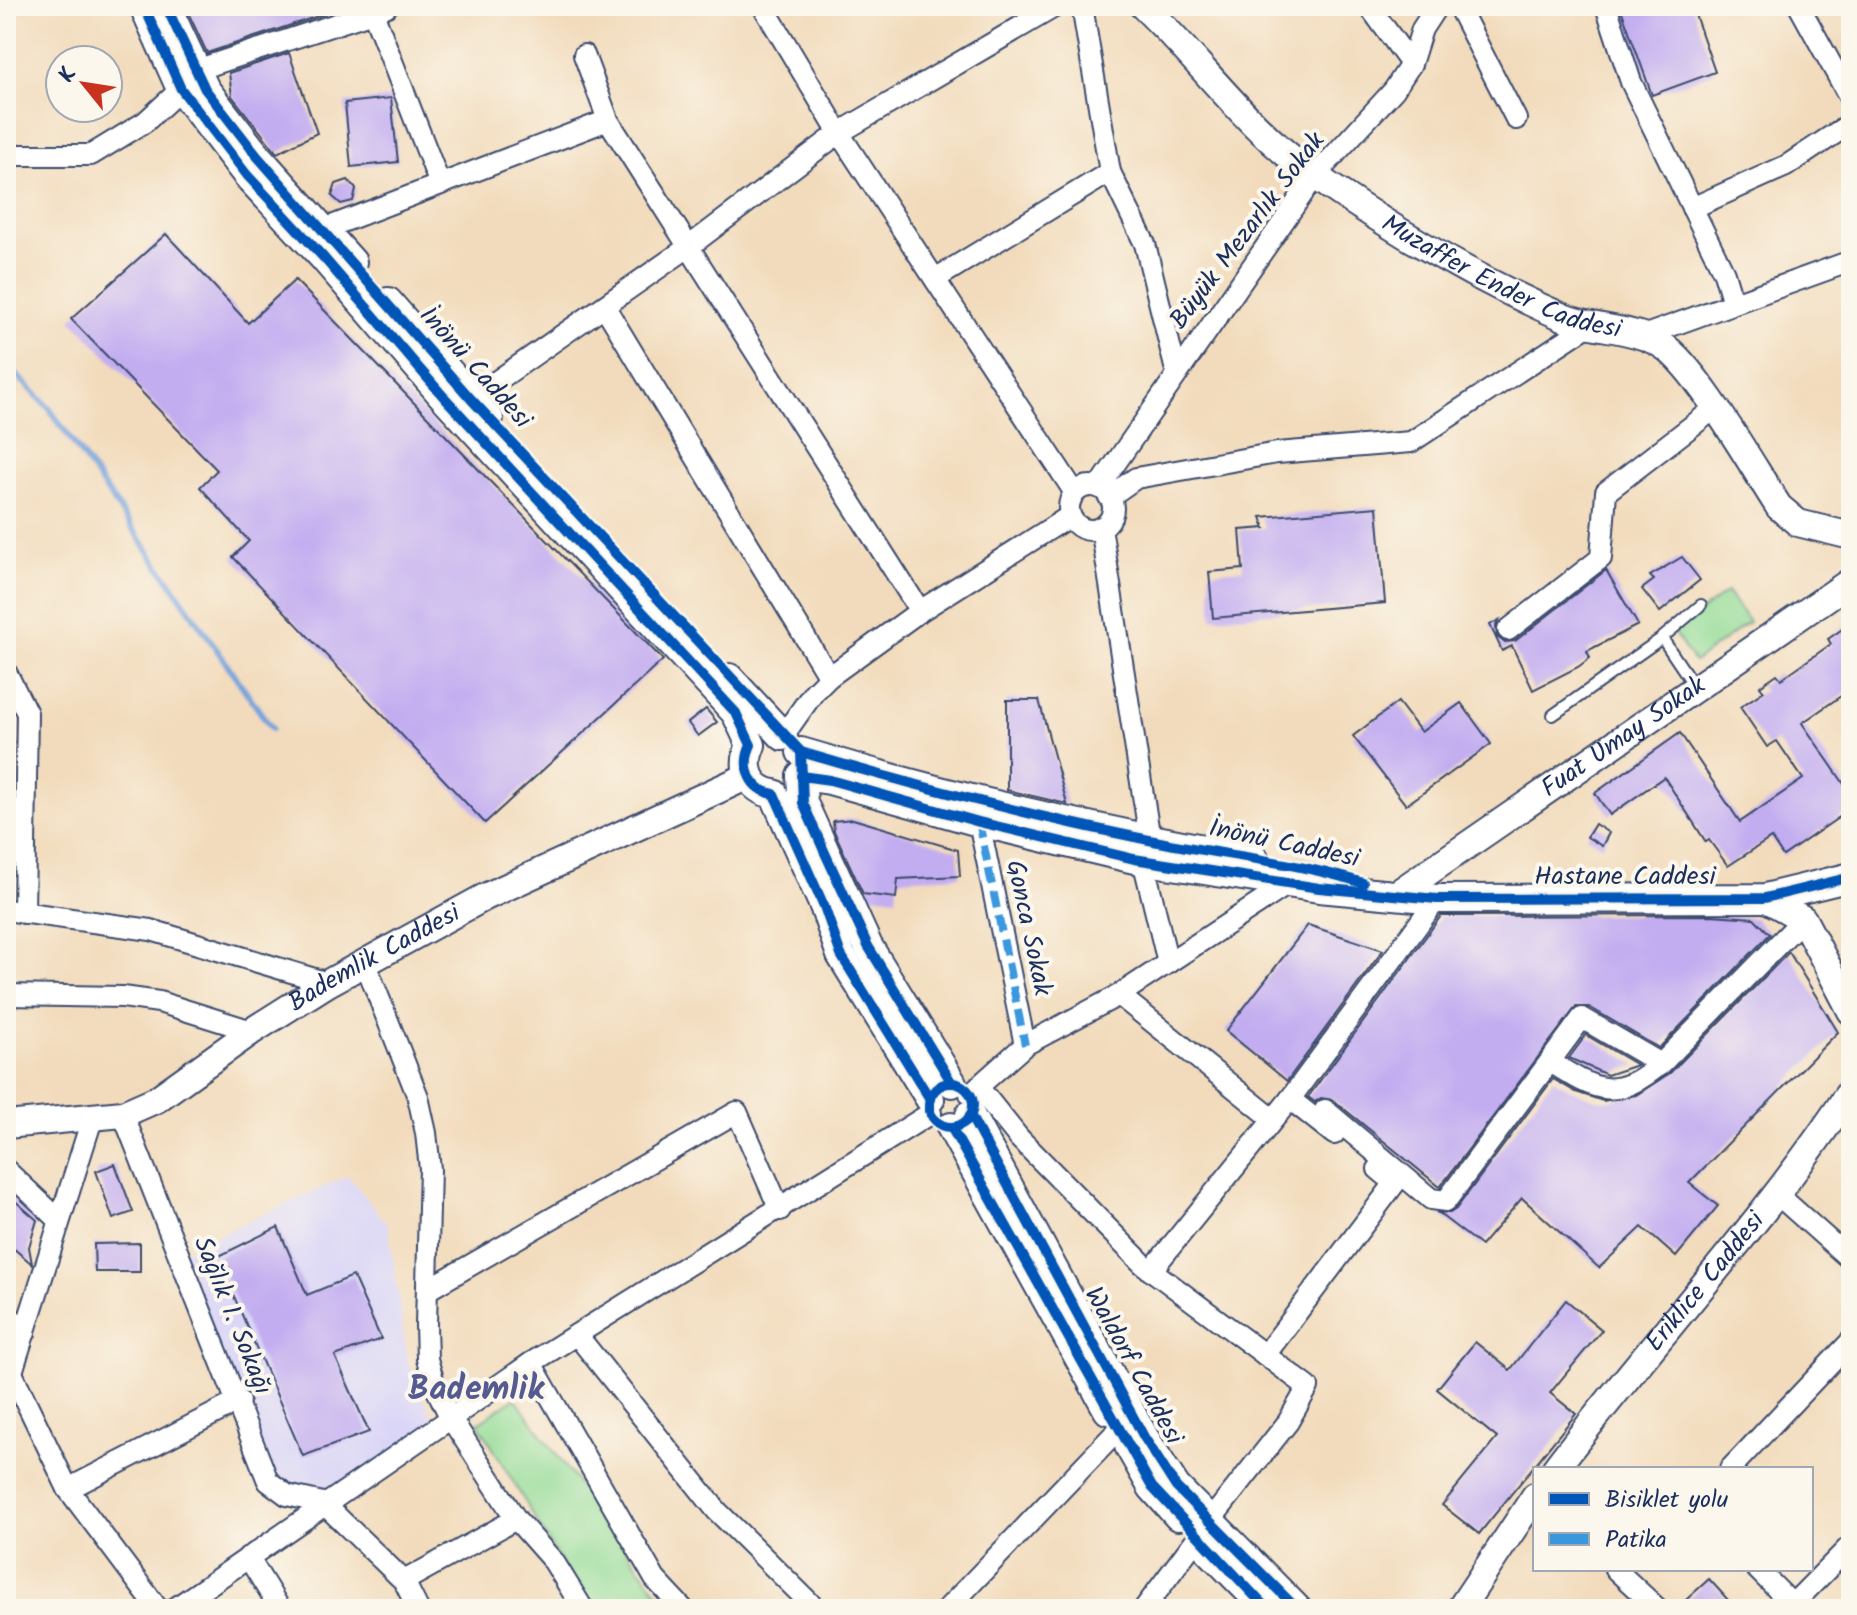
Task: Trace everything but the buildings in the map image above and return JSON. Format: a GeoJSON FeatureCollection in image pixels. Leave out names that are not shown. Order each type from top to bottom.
{"type":"FeatureCollection","features":[{"type":"Feature","properties":{"kind":"main road","name":"İnönü Caddesi"},"geometry":{"type":"LineString","coordinates":[[144,6],[247,175],[443,396],[736,713],[751,745]]}},
{"type":"Feature","properties":{"kind":"main road","name":"İnönü Caddesi"},"geometry":{"type":"LineString","coordinates":[[166,6],[188,79],[205,89],[257,156],[471,399],[795,755],[830,780],[979,822],[1146,850],[1319,869],[1398,893]]}},
{"type":"Feature","properties":{"kind":"main road"},"geometry":{"type":"LineString","coordinates":[[762,737],[795,755],[791,789],[763,787],[745,762],[751,745],[762,737]]}},
{"type":"Feature","properties":{"kind":"main road","name":"İnönü Caddesi"},"geometry":{"type":"LineString","coordinates":[[795,755],[1146,850],[1290,883],[1398,893]]}},
{"type":"Feature","properties":{"kind":"main road","name":"Waldorf Caddesi"},"geometry":{"type":"LineString","coordinates":[[795,755],[803,803],[868,946],[1144,1437],[1203,1530],[1267,1609]]}},
{"type":"Feature","properties":{"kind":"main road","name":"Waldorf Caddesi"},"geometry":{"type":"LineString","coordinates":[[763,787],[824,906],[841,955],[955,1103],[1119,1429],[1152,1487],[1297,1609]]}},
{"type":"Feature","properties":{"kind":"main road","name":"Hastane Caddesi"},"geometry":{"type":"LineString","coordinates":[[1398,893],[1437,899],[1765,898],[1851,877]]}},
{"type":"Feature","properties":{"kind":"street"},"geometry":{"type":"LineString","coordinates":[[763,6],[839,133],[1075,493]]}},
{"type":"Feature","properties":{"kind":"street"},"geometry":{"type":"LineString","coordinates":[[471,399],[687,248],[839,133],[1056,6]]}},
{"type":"Feature","properties":{"kind":"street"},"geometry":{"type":"LineString","coordinates":[[1082,6],[1110,172],[1145,244],[1176,371]]}},
{"type":"Feature","properties":{"kind":"street","name":"Muzaffer Ender Caddesi"},"geometry":{"type":"LineString","coordinates":[[1143,6],[1259,134],[1315,176],[1452,262],[1523,300],[1586,327],[1643,336],[1664,346],[1689,371],[1779,507],[1798,523],[1851,536]]}},
{"type":"Feature","properties":{"kind":"street"},"geometry":{"type":"LineString","coordinates":[[1369,6],[1411,64]]}},
{"type":"Feature","properties":{"kind":"street","name":"Büyük Mezarlık Sokak"},"geometry":{"type":"LineString","coordinates":[[1104,492],[1176,371],[1315,176],[1394,90],[1411,64],[1422,29],[1437,6]]}},
{"type":"Feature","properties":{"kind":"street"},"geometry":{"type":"LineString","coordinates":[[1458,6],[1516,119]]}},
{"type":"Feature","properties":{"kind":"street"},"geometry":{"type":"LineString","coordinates":[[1606,6],[1631,82],[1724,273],[1733,303]]}},
{"type":"Feature","properties":{"kind":"street"},"geometry":{"type":"LineString","coordinates":[[1799,6],[1851,100]]}},
{"type":"Feature","properties":{"kind":"street"},"geometry":{"type":"LineString","coordinates":[[6,155],[91,155],[145,122],[188,79],[377,8],[439,182]]}},
{"type":"Feature","properties":{"kind":"street"},"geometry":{"type":"LineString","coordinates":[[584,55],[608,120],[920,611]]}},
{"type":"Feature","properties":{"kind":"street"},"geometry":{"type":"LineString","coordinates":[[324,229],[439,182],[608,120]]}},
{"type":"Feature","properties":{"kind":"street"},"geometry":{"type":"LineString","coordinates":[[1692,208],[1786,166],[1851,123]]}},
{"type":"Feature","properties":{"kind":"street"},"geometry":{"type":"LineString","coordinates":[[935,279],[1110,172]]}},
{"type":"Feature","properties":{"kind":"street"},"geometry":{"type":"LineString","coordinates":[[1643,336],[1851,261]]}},
{"type":"Feature","properties":{"kind":"street"},"geometry":{"type":"LineString","coordinates":[[605,307],[829,677]]}},
{"type":"Feature","properties":{"kind":"street"},"geometry":{"type":"LineString","coordinates":[[1101,527],[1086,529],[1070,516],[1069,502],[1084,487],[1104,492],[1136,478],[1277,453],[1411,442],[1586,327]]}},
{"type":"Feature","properties":{"kind":"street"},"geometry":{"type":"LineString","coordinates":[[1508,630],[1601,558],[1606,492],[1714,409]]}},
{"type":"Feature","properties":{"kind":"street"},"geometry":{"type":"LineString","coordinates":[[1104,492],[1112,510],[1101,527],[1146,850],[1168,963]]}},
{"type":"Feature","properties":{"kind":"street"},"geometry":{"type":"LineString","coordinates":[[795,755],[814,692],[829,677],[920,611],[1070,516]]}},
{"type":"Feature","properties":{"kind":"street","name":"Fuat Umay Sokak"},"geometry":{"type":"LineString","coordinates":[[1398,893],[1851,581]]}},
{"type":"Feature","properties":{"kind":"street"},"geometry":{"type":"LineString","coordinates":[[6,672],[27,713],[15,911],[151,930],[328,983]]}},
{"type":"Feature","properties":{"kind":"street","name":"Bademlik Caddesi"},"geometry":{"type":"LineString","coordinates":[[6,1125],[123,1114],[157,1099],[252,1031],[328,983],[366,965],[485,897],[763,787]]}},
{"type":"Feature","properties":{"kind":"street","name":"Gonca Sokak"},"geometry":{"type":"LineString","coordinates":[[979,822],[1025,1045]]}},
{"type":"Feature","properties":{"kind":"street"},"geometry":{"type":"LineString","coordinates":[[174,1609],[323,1503],[531,1363],[955,1103],[1025,1045],[1119,995],[1290,883]]}},
{"type":"Feature","properties":{"kind":"street"},"geometry":{"type":"LineString","coordinates":[[1765,898],[1803,919],[1851,1011]]}},
{"type":"Feature","properties":{"kind":"street"},"geometry":{"type":"LineString","coordinates":[[1151,1271],[1290,1099],[1437,899]]}},
{"type":"Feature","properties":{"kind":"street"},"geometry":{"type":"LineString","coordinates":[[1552,1063],[1594,1089],[1619,1088],[1661,1064],[1803,919]]}},
{"type":"Feature","properties":{"kind":"street"},"geometry":{"type":"LineString","coordinates":[[366,965],[414,1084],[426,1133],[430,1169],[427,1359],[450,1417],[516,1519],[554,1562],[583,1609]]}},
{"type":"Feature","properties":{"kind":"street"},"geometry":{"type":"LineString","coordinates":[[6,995],[123,997],[159,1002],[252,1031]]}},
{"type":"Feature","properties":{"kind":"street"},"geometry":{"type":"LineString","coordinates":[[1119,995],[1273,1119]]}},
{"type":"Feature","properties":{"kind":"street"},"geometry":{"type":"LineString","coordinates":[[1325,1110],[1431,1199],[1446,1201],[1552,1063],[1582,1018],[1661,1064]]}},
{"type":"Feature","properties":{"kind":"street","name":"Eriklice Caddesi"},"geometry":{"type":"LineString","coordinates":[[1557,1467],[1618,1386],[1777,1194],[1851,1090]]}},
{"type":"Feature","properties":{"kind":"street"},"geometry":{"type":"LineString","coordinates":[[1265,1355],[1395,1183],[1290,1099]]}},
{"type":"Feature","properties":{"kind":"street"},"geometry":{"type":"LineString","coordinates":[[955,1103],[1019,1138],[1151,1271],[1308,1387],[1288,1422],[1144,1609]]}},
{"type":"Feature","properties":{"kind":"street"},"geometry":{"type":"LineString","coordinates":[[429,1289],[737,1112],[780,1210]]}},
{"type":"Feature","properties":{"kind":"street","name":"Sağlık 1. Sokağı"},"geometry":{"type":"LineString","coordinates":[[123,1114],[239,1401],[268,1481],[287,1495],[323,1503]]}},
{"type":"Feature","properties":{"kind":"street"},"geometry":{"type":"LineString","coordinates":[[92,1119],[9,1382],[68,1489],[158,1609]]}},
{"type":"Feature","properties":{"kind":"street"},"geometry":{"type":"LineString","coordinates":[[6,1170],[59,1220]]}},
{"type":"Feature","properties":{"kind":"street"},"geometry":{"type":"LineString","coordinates":[[1777,1194],[1851,1260]]}},
{"type":"Feature","properties":{"kind":"street"},"geometry":{"type":"LineString","coordinates":[[6,1313],[25,1333]]}},
{"type":"Feature","properties":{"kind":"street"},"geometry":{"type":"LineString","coordinates":[[577,1335],[717,1511],[816,1609]]}},
{"type":"Feature","properties":{"kind":"street"},"geometry":{"type":"LineString","coordinates":[[1732,1467],[1851,1341]]}},
{"type":"Feature","properties":{"kind":"street"},"geometry":{"type":"LineString","coordinates":[[531,1363],[655,1579],[683,1609]]}},
{"type":"Feature","properties":{"kind":"street"},"geometry":{"type":"LineString","coordinates":[[68,1489],[239,1401]]}},
{"type":"Feature","properties":{"kind":"street"},"geometry":{"type":"LineString","coordinates":[[947,1609],[1119,1429]]}},
{"type":"Feature","properties":{"kind":"street"},"geometry":{"type":"LineString","coordinates":[[1470,1605],[1533,1499]]}},
{"type":"Feature","properties":{"kind":"street"},"geometry":{"type":"LineString","coordinates":[[323,1503],[404,1581],[418,1609]]}},
{"type":"Feature","properties":{"kind":"street"},"geometry":{"type":"LineString","coordinates":[[404,1581],[516,1519]]}},
{"type":"Feature","properties":{"kind":"street"},"geometry":{"type":"LineString","coordinates":[[1759,1571],[1793,1608],[1851,1545]]}},
{"type":"Feature","properties":{"kind":"street"},"geometry":{"type":"LineString","coordinates":[[248,1557],[280,1609]]}},
{"type":"Feature","properties":{"kind":"street"},"geometry":{"type":"LineString","coordinates":[[1624,1572],[1658,1609]]}},
{"type":"Feature","properties":{"kind":"lane"},"geometry":{"type":"LineString","coordinates":[[1553,715],[1662,638],[1701,605]]}},
{"type":"Feature","properties":{"kind":"lane"},"geometry":{"type":"LineString","coordinates":[[1662,638],[1696,688]]}},
{"type":"Feature","properties":{"kind":"shaded area"},"geometry":{"type":"Polygon","coordinates":[[[348,1176],[388,1225],[408,1364],[436,1426],[323,1503],[268,1481],[179,1253],[348,1176]]]}},
{"type":"Feature","properties":{"kind":"green space"},"geometry":{"type":"Polygon","coordinates":[[[1727,592],[1749,622],[1694,662],[1673,632],[1727,592]]]}},
{"type":"Feature","properties":{"kind":"green space"},"geometry":{"type":"Polygon","coordinates":[[[515,1398],[671,1609],[589,1609],[478,1423],[515,1398]]]}},
{"type":"Feature","properties":{"kind":"waterway"},"geometry":{"type":"LineString","coordinates":[[6,364],[49,408],[272,729]]}},
{"type":"Feature","properties":{"kind":"marked path"},"geometry":{"type":"LineString","coordinates":[[979,822],[1025,1045]]}},
{"type":"Feature","properties":{"kind":"cycle path"},"geometry":{"type":"LineString","coordinates":[[144,6],[181,89],[247,175],[324,258],[443,396],[736,713],[751,745],[747,761],[749,776],[758,788],[774,794],[824,906],[841,955],[930,1099]]}},
{"type":"Feature","properties":{"kind":"cycle path"},"geometry":{"type":"LineString","coordinates":[[166,6],[205,89],[257,156],[471,399],[801,752],[803,803],[825,853],[868,946],[952,1083]]}},
{"type":"Feature","properties":{"kind":"cycle path"},"geometry":{"type":"LineString","coordinates":[[801,752],[1061,821],[1310,869],[1363,883]]}},
{"type":"Feature","properties":{"kind":"cycle path"},"geometry":{"type":"LineString","coordinates":[[801,776],[830,780],[979,822],[1134,859],[1319,888],[1437,899],[1765,898],[1851,877]]}},
{"type":"Feature","properties":{"kind":"cycle path"},"geometry":{"type":"LineString","coordinates":[[951,1083],[966,1090],[973,1105],[966,1120],[951,1127],[936,1120],[929,1105],[936,1090],[951,1083]]}},
{"type":"Feature","properties":{"kind":"cycle path"},"geometry":{"type":"LineString","coordinates":[[970,1115],[1144,1437],[1176,1487],[1297,1609]]}},
{"type":"Feature","properties":{"kind":"cycle path"},"geometry":{"type":"LineString","coordinates":[[951,1127],[1152,1487],[1267,1609]]}},
{"type":"Feature","properties":{"kind":"district","name":"Bademlik"},"geometry":{"type":"Point","coordinates":[476,1390]}}]}
